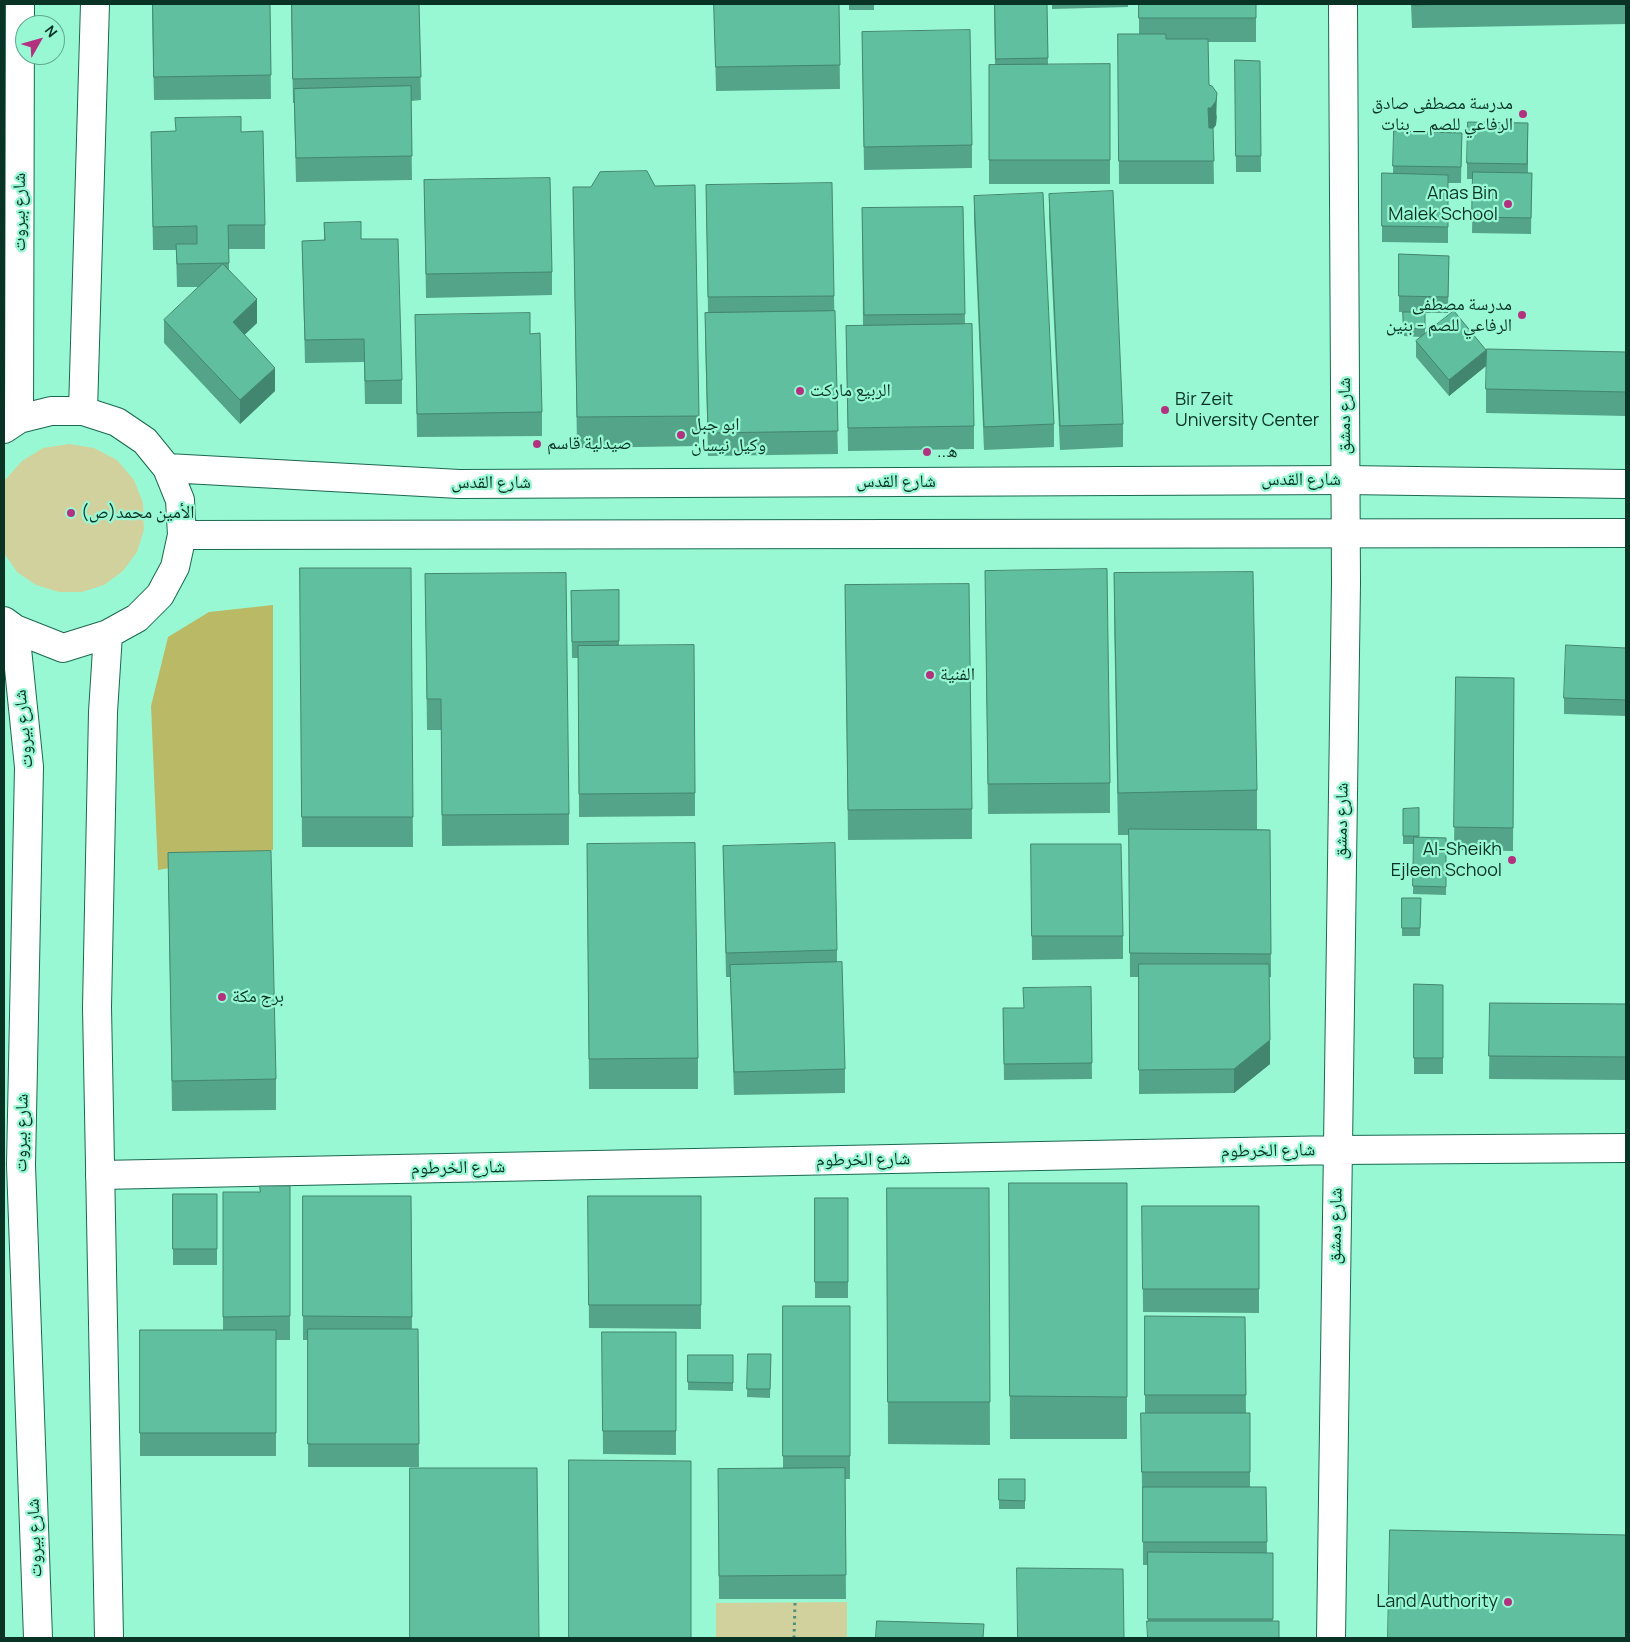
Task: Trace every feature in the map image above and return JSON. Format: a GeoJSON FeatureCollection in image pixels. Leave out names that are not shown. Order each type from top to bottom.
{"type":"FeatureCollection","features":[{"type":"Feature","properties":{"kind":"main road","name":"شارع بيروت"},"geometry":{"type":"LineString","coordinates":[[12,424],[20,4]]}},
{"type":"Feature","properties":{"kind":"main road"},"geometry":{"type":"LineString","coordinates":[[83,411],[95,4]]}},
{"type":"Feature","properties":{"kind":"main road","name":"شارع دمشق"},"geometry":{"type":"LineString","coordinates":[[1331,1638],[1346,534],[1343,4]]}},
{"type":"Feature","properties":{"kind":"main road"},"geometry":{"type":"LineString","coordinates":[[9,625],[63,648],[108,634],[137,618],[160,595],[175,567],[182,535],[180,500],[167,468],[145,441],[117,422],[83,411],[51,411],[12,424]]}},
{"type":"Feature","properties":{"kind":"main road","name":"شارع القدس"},"geometry":{"type":"LineString","coordinates":[[167,468],[459,484],[1346,480],[1626,484]]}},
{"type":"Feature","properties":{"kind":"main road"},"geometry":{"type":"LineString","coordinates":[[182,535],[1626,533]]}},
{"type":"Feature","properties":{"kind":"main road","name":"شارع بيروت"},"geometry":{"type":"LineString","coordinates":[[9,625],[29,767],[12,1165],[38,1638]]}},
{"type":"Feature","properties":{"kind":"main road"},"geometry":{"type":"LineString","coordinates":[[108,634],[102,712],[97,1007],[109,1638]]}},
{"type":"Feature","properties":{"kind":"main road","name":"شارع الخرطوم"},"geometry":{"type":"LineString","coordinates":[[100,1175],[1337,1150],[1626,1148]]}},
{"type":"Feature","properties":{"kind":"path"},"geometry":{"type":"LineString","coordinates":[[794,1638],[795,1602]]}},
{"type":"Feature","properties":{"kind":"green space"},"geometry":{"type":"Polygon","coordinates":[[[69,444],[94,448],[117,460],[134,480],[143,503],[144,530],[137,552],[123,571],[104,585],[82,592],[59,592],[36,585],[17,572],[4,553],[5,480],[22,461],[43,448],[69,444]]]}},
{"type":"Feature","properties":{"kind":"green space"},"geometry":{"type":"Polygon","coordinates":[[[847,1602],[847,1638],[716,1638],[716,1603],[847,1602]]]}},
{"type":"Feature","properties":{"kind":"shaded area"},"geometry":{"type":"Polygon","coordinates":[[[273,605],[273,850],[158,870],[151,706],[168,637],[209,612],[273,605]]]}},
{"type":"Feature","properties":{"kind":"building"},"geometry":{"type":"Polygon","coordinates":[[[153,4],[270,4],[271,75],[154,77],[153,4]]]}},
{"type":"Feature","properties":{"kind":"building"},"geometry":{"type":"Polygon","coordinates":[[[292,4],[419,4],[421,77],[293,79],[292,4]]]}},
{"type":"Feature","properties":{"kind":"building"},"geometry":{"type":"Polygon","coordinates":[[[714,4],[839,4],[840,65],[716,67],[714,4]]]}},
{"type":"Feature","properties":{"kind":"building"},"geometry":{"type":"Polygon","coordinates":[[[995,4],[1047,4],[1048,58],[996,59],[995,4]]]}},
{"type":"Feature","properties":{"kind":"building"},"geometry":{"type":"Polygon","coordinates":[[[1139,4],[1256,4],[1256,18],[1139,18],[1139,4]]]}},
{"type":"Feature","properties":{"kind":"building"},"geometry":{"type":"Polygon","coordinates":[[[1412,4],[1456,4],[1412,5],[1412,4]]]}},
{"type":"Feature","properties":{"kind":"building"},"geometry":{"type":"Polygon","coordinates":[[[970,30],[972,145],[864,147],[862,32],[970,30]]]}},
{"type":"Feature","properties":{"kind":"building"},"geometry":{"type":"Polygon","coordinates":[[[1118,34],[1166,34],[1166,39],[1208,39],[1209,85],[1217,93],[1216,101],[1211,108],[1208,108],[1209,128],[1213,128],[1214,161],[1119,161],[1118,34]]]}},
{"type":"Feature","properties":{"kind":"building"},"geometry":{"type":"Polygon","coordinates":[[[1235,60],[1260,61],[1261,156],[1236,156],[1235,60]]]}},
{"type":"Feature","properties":{"kind":"building"},"geometry":{"type":"Polygon","coordinates":[[[1110,64],[1110,160],[989,160],[989,65],[1110,64]]]}},
{"type":"Feature","properties":{"kind":"building"},"geometry":{"type":"Polygon","coordinates":[[[411,86],[412,156],[296,158],[294,89],[411,86]]]}},
{"type":"Feature","properties":{"kind":"building"},"geometry":{"type":"Polygon","coordinates":[[[241,117],[241,132],[263,131],[265,225],[228,225],[229,263],[177,264],[176,244],[197,244],[197,226],[153,227],[151,132],[176,131],[175,118],[241,117]]]}},
{"type":"Feature","properties":{"kind":"building"},"geometry":{"type":"Polygon","coordinates":[[[1468,122],[1528,123],[1527,164],[1467,163],[1468,122]]]}},
{"type":"Feature","properties":{"kind":"building"},"geometry":{"type":"Polygon","coordinates":[[[1394,131],[1462,133],[1461,167],[1393,166],[1394,131]]]}},
{"type":"Feature","properties":{"kind":"building"},"geometry":{"type":"Polygon","coordinates":[[[647,171],[655,186],[695,185],[699,416],[577,417],[573,187],[591,187],[600,172],[647,171]]]}},
{"type":"Feature","properties":{"kind":"building"},"geometry":{"type":"Polygon","coordinates":[[[1473,172],[1532,173],[1531,218],[1472,217],[1473,172]]]}},
{"type":"Feature","properties":{"kind":"building"},"geometry":{"type":"Polygon","coordinates":[[[1382,173],[1448,175],[1448,227],[1382,226],[1382,173]]]}},
{"type":"Feature","properties":{"kind":"building"},"geometry":{"type":"Polygon","coordinates":[[[550,178],[552,272],[426,274],[424,180],[550,178]]]}},
{"type":"Feature","properties":{"kind":"building"},"geometry":{"type":"Polygon","coordinates":[[[832,183],[834,296],[708,297],[706,185],[832,183]]]}},
{"type":"Feature","properties":{"kind":"building"},"geometry":{"type":"Polygon","coordinates":[[[1113,191],[1123,424],[1060,426],[1049,194],[1113,191]]]}},
{"type":"Feature","properties":{"kind":"building"},"geometry":{"type":"Polygon","coordinates":[[[1043,193],[1054,424],[984,427],[974,196],[1043,193]]]}},
{"type":"Feature","properties":{"kind":"building"},"geometry":{"type":"Polygon","coordinates":[[[963,207],[965,314],[864,315],[862,208],[963,207]]]}},
{"type":"Feature","properties":{"kind":"building"},"geometry":{"type":"Polygon","coordinates":[[[361,222],[361,239],[398,239],[402,380],[365,381],[364,339],[305,340],[302,241],[325,240],[324,223],[361,222]]]}},
{"type":"Feature","properties":{"kind":"building"},"geometry":{"type":"Polygon","coordinates":[[[1399,254],[1449,256],[1448,297],[1399,296],[1399,254]]]}},
{"type":"Feature","properties":{"kind":"building"},"geometry":{"type":"Polygon","coordinates":[[[223,264],[257,299],[233,322],[275,368],[240,400],[164,320],[223,264]]]}},
{"type":"Feature","properties":{"kind":"building"},"geometry":{"type":"Polygon","coordinates":[[[835,311],[838,431],[708,433],[705,313],[835,311]]]}},
{"type":"Feature","properties":{"kind":"building"},"geometry":{"type":"Polygon","coordinates":[[[1454,311],[1486,350],[1449,380],[1416,341],[1454,311]]]}},
{"type":"Feature","properties":{"kind":"building"},"geometry":{"type":"Polygon","coordinates":[[[1403,312],[1425,312],[1425,329],[1404,328],[1403,312]]]}},
{"type":"Feature","properties":{"kind":"building"},"geometry":{"type":"Polygon","coordinates":[[[530,313],[530,334],[540,333],[542,412],[417,414],[415,315],[530,313]]]}},
{"type":"Feature","properties":{"kind":"building"},"geometry":{"type":"Polygon","coordinates":[[[972,324],[974,426],[848,428],[846,326],[972,324]]]}},
{"type":"Feature","properties":{"kind":"building"},"geometry":{"type":"Polygon","coordinates":[[[1487,349],[1626,352],[1626,392],[1486,389],[1487,349]]]}},
{"type":"Feature","properties":{"kind":"building"},"geometry":{"type":"Polygon","coordinates":[[[300,568],[411,568],[413,817],[302,817],[300,568]]]}},
{"type":"Feature","properties":{"kind":"building"},"geometry":{"type":"Polygon","coordinates":[[[1107,569],[1110,783],[988,784],[985,571],[1107,569]]]}},
{"type":"Feature","properties":{"kind":"building"},"geometry":{"type":"Polygon","coordinates":[[[1253,572],[1257,790],[1118,793],[1114,573],[1253,572]]]}},
{"type":"Feature","properties":{"kind":"building"},"geometry":{"type":"Polygon","coordinates":[[[566,573],[569,814],[442,815],[441,699],[427,699],[425,574],[566,573]]]}},
{"type":"Feature","properties":{"kind":"building"},"geometry":{"type":"Polygon","coordinates":[[[969,584],[972,809],[848,810],[845,585],[969,584]]]}},
{"type":"Feature","properties":{"kind":"building"},"geometry":{"type":"Polygon","coordinates":[[[619,590],[619,641],[572,642],[571,591],[619,590]]]}},
{"type":"Feature","properties":{"kind":"building"},"geometry":{"type":"Polygon","coordinates":[[[694,645],[695,793],[579,794],[578,646],[694,645]]]}},
{"type":"Feature","properties":{"kind":"building"},"geometry":{"type":"Polygon","coordinates":[[[1566,645],[1626,648],[1626,700],[1564,698],[1566,645]]]}},
{"type":"Feature","properties":{"kind":"building"},"geometry":{"type":"Polygon","coordinates":[[[1456,677],[1514,678],[1513,828],[1454,827],[1456,677]]]}},
{"type":"Feature","properties":{"kind":"building"},"geometry":{"type":"Polygon","coordinates":[[[1419,808],[1419,836],[1403,836],[1403,809],[1419,808]]]}},
{"type":"Feature","properties":{"kind":"building"},"geometry":{"type":"Polygon","coordinates":[[[1129,829],[1270,830],[1271,954],[1130,953],[1129,829]]]}},
{"type":"Feature","properties":{"kind":"building"},"geometry":{"type":"Polygon","coordinates":[[[1414,837],[1446,838],[1446,887],[1413,886],[1414,837]]]}},
{"type":"Feature","properties":{"kind":"building"},"geometry":{"type":"Polygon","coordinates":[[[695,843],[698,1058],[589,1059],[587,844],[695,843]]]}},
{"type":"Feature","properties":{"kind":"building"},"geometry":{"type":"Polygon","coordinates":[[[835,843],[837,950],[726,953],[723,846],[835,843]]]}},
{"type":"Feature","properties":{"kind":"building"},"geometry":{"type":"Polygon","coordinates":[[[1031,844],[1121,844],[1123,936],[1032,936],[1031,844]]]}},
{"type":"Feature","properties":{"kind":"building","name":"برج مكة"},"geometry":{"type":"Polygon","coordinates":[[[271,851],[276,1079],[172,1081],[168,853],[271,851]]]}},
{"type":"Feature","properties":{"kind":"building"},"geometry":{"type":"Polygon","coordinates":[[[1402,898],[1421,898],[1420,928],[1402,928],[1402,898]]]}},
{"type":"Feature","properties":{"kind":"building"},"geometry":{"type":"Polygon","coordinates":[[[842,962],[845,1069],[734,1072],[730,965],[842,962]]]}},
{"type":"Feature","properties":{"kind":"building"},"geometry":{"type":"Polygon","coordinates":[[[1139,964],[1269,964],[1270,1040],[1234,1069],[1139,1070],[1139,964]]]}},
{"type":"Feature","properties":{"kind":"building"},"geometry":{"type":"Polygon","coordinates":[[[1414,984],[1443,985],[1443,1058],[1414,1058],[1414,984]]]}},
{"type":"Feature","properties":{"kind":"building"},"geometry":{"type":"Polygon","coordinates":[[[1091,987],[1092,1063],[1004,1064],[1003,1008],[1024,1008],[1023,988],[1091,987]]]}},
{"type":"Feature","properties":{"kind":"building"},"geometry":{"type":"Polygon","coordinates":[[[1490,1003],[1626,1004],[1626,1057],[1489,1056],[1490,1003]]]}},
{"type":"Feature","properties":{"kind":"building"},"geometry":{"type":"Polygon","coordinates":[[[1009,1183],[1127,1183],[1127,1397],[1010,1396],[1009,1183]]]}},
{"type":"Feature","properties":{"kind":"building"},"geometry":{"type":"Polygon","coordinates":[[[260,1186],[290,1186],[290,1316],[223,1317],[223,1192],[260,1192],[260,1186]]]}},
{"type":"Feature","properties":{"kind":"building"},"geometry":{"type":"Polygon","coordinates":[[[887,1188],[989,1188],[990,1402],[888,1402],[887,1188]]]}},
{"type":"Feature","properties":{"kind":"building"},"geometry":{"type":"Polygon","coordinates":[[[173,1194],[217,1194],[217,1249],[173,1249],[173,1194]]]}},
{"type":"Feature","properties":{"kind":"building"},"geometry":{"type":"Polygon","coordinates":[[[303,1196],[411,1196],[412,1317],[303,1316],[303,1196]]]}},
{"type":"Feature","properties":{"kind":"building"},"geometry":{"type":"Polygon","coordinates":[[[588,1196],[701,1196],[701,1305],[589,1305],[588,1196]]]}},
{"type":"Feature","properties":{"kind":"building"},"geometry":{"type":"Polygon","coordinates":[[[815,1198],[848,1198],[848,1282],[815,1282],[815,1198]]]}},
{"type":"Feature","properties":{"kind":"building"},"geometry":{"type":"Polygon","coordinates":[[[1142,1206],[1259,1206],[1259,1289],[1143,1289],[1142,1206]]]}},
{"type":"Feature","properties":{"kind":"building"},"geometry":{"type":"Polygon","coordinates":[[[783,1306],[850,1306],[850,1456],[783,1456],[783,1306]]]}},
{"type":"Feature","properties":{"kind":"building"},"geometry":{"type":"Polygon","coordinates":[[[1145,1316],[1245,1317],[1246,1395],[1145,1395],[1145,1316]]]}},
{"type":"Feature","properties":{"kind":"building"},"geometry":{"type":"Polygon","coordinates":[[[308,1329],[418,1329],[419,1444],[308,1444],[308,1329]]]}},
{"type":"Feature","properties":{"kind":"building"},"geometry":{"type":"Polygon","coordinates":[[[140,1330],[276,1330],[276,1433],[140,1433],[140,1330]]]}},
{"type":"Feature","properties":{"kind":"building"},"geometry":{"type":"Polygon","coordinates":[[[602,1332],[676,1332],[676,1431],[603,1431],[602,1332]]]}},
{"type":"Feature","properties":{"kind":"building"},"geometry":{"type":"Polygon","coordinates":[[[748,1354],[771,1354],[770,1389],[747,1389],[748,1354]]]}},
{"type":"Feature","properties":{"kind":"building"},"geometry":{"type":"Polygon","coordinates":[[[688,1355],[733,1355],[733,1383],[688,1382],[688,1355]]]}},
{"type":"Feature","properties":{"kind":"building"},"geometry":{"type":"Polygon","coordinates":[[[1141,1413],[1250,1413],[1250,1472],[1142,1472],[1141,1413]]]}},
{"type":"Feature","properties":{"kind":"building"},"geometry":{"type":"Polygon","coordinates":[[[569,1460],[691,1461],[691,1638],[569,1638],[569,1460]]]}},
{"type":"Feature","properties":{"kind":"building"},"geometry":{"type":"Polygon","coordinates":[[[410,1468],[537,1468],[539,1638],[410,1638],[410,1468]]]}},
{"type":"Feature","properties":{"kind":"building"},"geometry":{"type":"Polygon","coordinates":[[[845,1468],[846,1575],[719,1576],[718,1469],[845,1468]]]}},
{"type":"Feature","properties":{"kind":"building"},"geometry":{"type":"Polygon","coordinates":[[[999,1479],[1025,1479],[1025,1501],[999,1500],[999,1479]]]}},
{"type":"Feature","properties":{"kind":"building"},"geometry":{"type":"Polygon","coordinates":[[[1143,1487],[1266,1487],[1267,1542],[1143,1542],[1143,1487]]]}},
{"type":"Feature","properties":{"kind":"building","name":"Land Authority"},"geometry":{"type":"Polygon","coordinates":[[[1390,1530],[1626,1535],[1626,1638],[1388,1638],[1390,1530]]]}},
{"type":"Feature","properties":{"kind":"building"},"geometry":{"type":"Polygon","coordinates":[[[1148,1552],[1273,1553],[1273,1619],[1148,1619],[1148,1552]]]}},
{"type":"Feature","properties":{"kind":"building"},"geometry":{"type":"Polygon","coordinates":[[[1017,1568],[1123,1569],[1124,1638],[1018,1638],[1017,1568]]]}},
{"type":"Feature","properties":{"kind":"building"},"geometry":{"type":"Polygon","coordinates":[[[877,1621],[984,1624],[983,1638],[876,1638],[877,1621]]]}},
{"type":"Feature","properties":{"kind":"building"},"geometry":{"type":"Polygon","coordinates":[[[1147,1621],[1279,1621],[1279,1638],[1148,1638],[1147,1621]]]}},
{"type":"Feature","properties":{"kind":"place","name":"مدرسة مصطفى صادق الرفاعي للصم _ بنات"},"geometry":{"type":"Point","coordinates":[1523,114]}},
{"type":"Feature","properties":{"kind":"place","name":"Anas Bin Malek School"},"geometry":{"type":"Point","coordinates":[1508,204]}},
{"type":"Feature","properties":{"kind":"place","name":"مدرسة مصطفى الرفاعي للصم - بنين"},"geometry":{"type":"Point","coordinates":[1522,315]}},
{"type":"Feature","properties":{"kind":"place","name":"الربيع ماركت"},"geometry":{"type":"Point","coordinates":[800,391]}},
{"type":"Feature","properties":{"kind":"place","name":"Bir Zeit University Center"},"geometry":{"type":"Point","coordinates":[1165,410]}},
{"type":"Feature","properties":{"kind":"place","name":"ابو جبل وكيل نيسان"},"geometry":{"type":"Point","coordinates":[681,435]}},
{"type":"Feature","properties":{"kind":"place","name":"صيدلية قاسم"},"geometry":{"type":"Point","coordinates":[537,444]}},
{"type":"Feature","properties":{"kind":"place","name":"..ه"},"geometry":{"type":"Point","coordinates":[927,452]}},
{"type":"Feature","properties":{"kind":"place","name":"الأمين محمد(ص)"},"geometry":{"type":"Point","coordinates":[71,513]}},
{"type":"Feature","properties":{"kind":"place","name":"الفنية"},"geometry":{"type":"Point","coordinates":[930,675]}},
{"type":"Feature","properties":{"kind":"place","name":"Al-Sheikh Ejleen School"},"geometry":{"type":"Point","coordinates":[1512,860]}},
{"type":"Feature","properties":{"kind":"place","name":"برج مكة"},"geometry":{"type":"Point","coordinates":[222,997]}},
{"type":"Feature","properties":{"kind":"place","name":"Land Authority"},"geometry":{"type":"Point","coordinates":[1508,1602]}}]}
